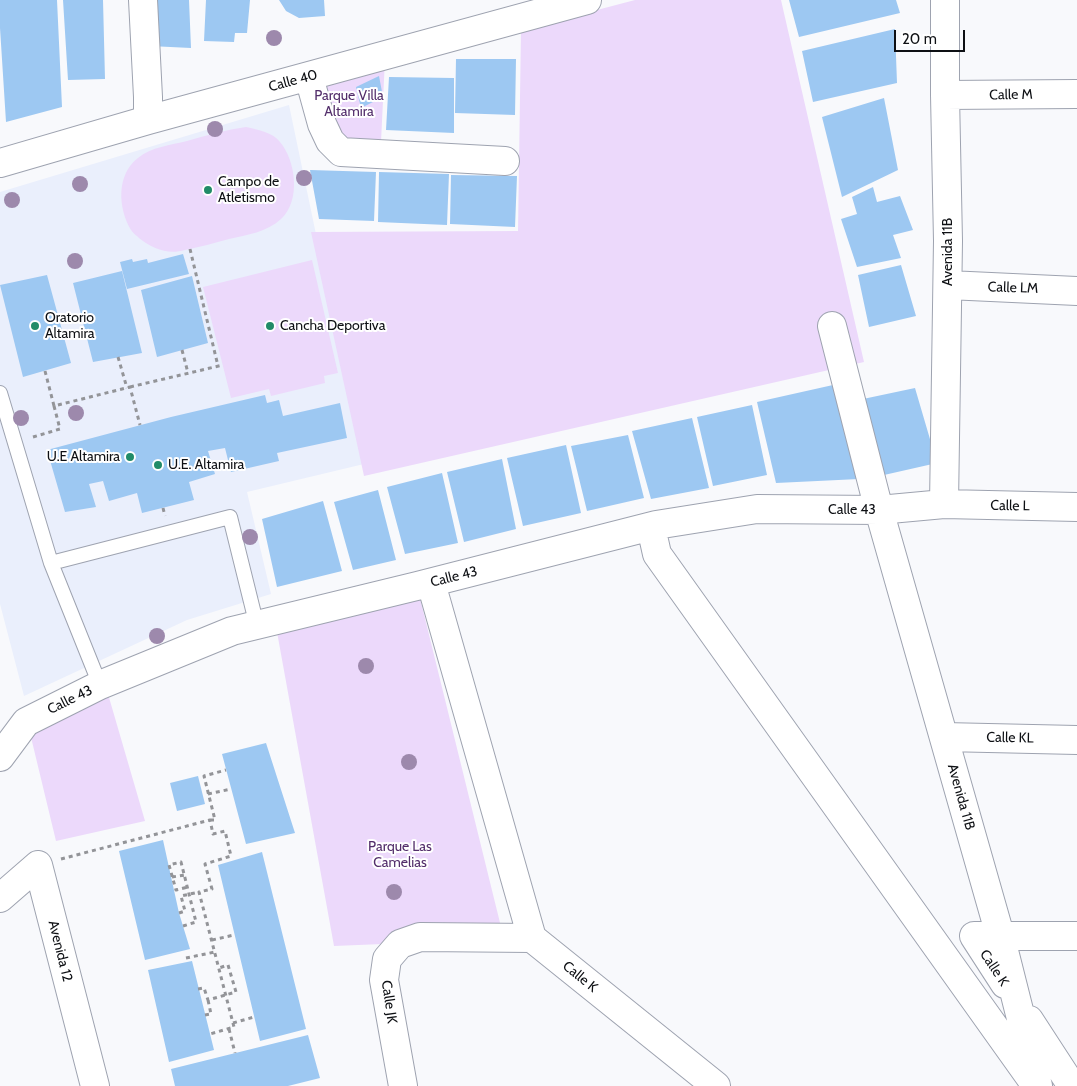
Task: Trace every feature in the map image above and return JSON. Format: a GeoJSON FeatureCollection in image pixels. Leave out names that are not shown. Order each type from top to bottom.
{"type":"FeatureCollection","features":[{"type":"Feature","properties":{"kind":"street"},"geometry":{"type":"LineString","coordinates":[[142,0],[148,120]]}},
{"type":"Feature","properties":{"kind":"street","name":"Calle 40"},"geometry":{"type":"LineString","coordinates":[[0,164],[148,120],[587,0]]}},
{"type":"Feature","properties":{"kind":"street","name":"Avenida 11B"},"geometry":{"type":"LineString","coordinates":[[944,504],[948,285],[945,0]]}},
{"type":"Feature","properties":{"kind":"street"},"geometry":{"type":"LineString","coordinates":[[309,77],[317,108],[326,132],[330,141],[342,152],[505,161]]}},
{"type":"Feature","properties":{"kind":"street","name":"Calle M"},"geometry":{"type":"LineString","coordinates":[[945,95],[1077,94]]}},
{"type":"Feature","properties":{"kind":"street","name":"Calle LM"},"geometry":{"type":"LineString","coordinates":[[948,285],[1077,290]]}},
{"type":"Feature","properties":{"kind":"street","name":"Avenida 11B"},"geometry":{"type":"LineString","coordinates":[[832,326],[879,510],[1000,935],[1037,1086]]}},
{"type":"Feature","properties":{"kind":"street","name":"Calle L"},"geometry":{"type":"LineString","coordinates":[[944,504],[1077,507]]}},
{"type":"Feature","properties":{"kind":"street","name":"Calle 43"},"geometry":{"type":"LineString","coordinates":[[0,757],[26,722],[100,685],[232,631],[651,527],[757,509],[879,510],[944,504]]}},
{"type":"Feature","properties":{"kind":"street"},"geometry":{"type":"LineString","coordinates":[[651,527],[657,554],[1037,1086]]}},
{"type":"Feature","properties":{"kind":"street"},"geometry":{"type":"LineString","coordinates":[[431,583],[532,938]]}},
{"type":"Feature","properties":{"kind":"street","name":"Calle KL"},"geometry":{"type":"LineString","coordinates":[[944,737],[1077,740]]}},
{"type":"Feature","properties":{"kind":"street"},"geometry":{"type":"LineString","coordinates":[[0,898],[38,865]]}},
{"type":"Feature","properties":{"kind":"street","name":"Avenida 12"},"geometry":{"type":"LineString","coordinates":[[38,865],[95,1086]]}},
{"type":"Feature","properties":{"kind":"street","name":"Calle K"},"geometry":{"type":"LineString","coordinates":[[1072,1086],[974,936],[1077,936]]}},
{"type":"Feature","properties":{"kind":"street","name":"Calle JK"},"geometry":{"type":"LineString","coordinates":[[403,1086],[384,980],[387,959],[400,944],[420,937],[532,938]]}},
{"type":"Feature","properties":{"kind":"street","name":"Calle K"},"geometry":{"type":"LineString","coordinates":[[532,938],[716,1086]]}},
{"type":"Feature","properties":{"kind":"lane"},"geometry":{"type":"LineString","coordinates":[[0,393],[51,563],[100,685]]}},
{"type":"Feature","properties":{"kind":"lane"},"geometry":{"type":"LineString","coordinates":[[51,563],[230,517],[257,626]]}},
{"type":"Feature","properties":{"kind":"path"},"geometry":{"type":"LineString","coordinates":[[190,249],[218,366]]}},
{"type":"Feature","properties":{"kind":"path"},"geometry":{"type":"LineString","coordinates":[[182,350],[188,374]]}},
{"type":"Feature","properties":{"kind":"path"},"geometry":{"type":"LineString","coordinates":[[118,357],[140,425]]}},
{"type":"Feature","properties":{"kind":"path"},"geometry":{"type":"LineString","coordinates":[[54,406],[223,365]]}},
{"type":"Feature","properties":{"kind":"path"},"geometry":{"type":"LineString","coordinates":[[15,441],[60,429],[45,371]]}},
{"type":"Feature","properties":{"kind":"path"},"geometry":{"type":"LineString","coordinates":[[38,865],[215,820],[204,776],[226,770]]}},
{"type":"Feature","properties":{"kind":"path"},"geometry":{"type":"LineString","coordinates":[[208,794],[231,789]]}},
{"type":"Feature","properties":{"kind":"path"},"geometry":{"type":"LineString","coordinates":[[179,913],[185,911],[181,896],[212,889],[205,864],[231,856],[225,830],[213,834],[210,820]]}},
{"type":"Feature","properties":{"kind":"path"},"geometry":{"type":"LineString","coordinates":[[182,926],[196,922],[190,894],[181,862],[169,865],[176,890],[188,887]]}},
{"type":"Feature","properties":{"kind":"path"},"geometry":{"type":"LineString","coordinates":[[172,877],[185,875]]}},
{"type":"Feature","properties":{"kind":"path"},"geometry":{"type":"LineString","coordinates":[[199,892],[234,1027],[210,1034]]}},
{"type":"Feature","properties":{"kind":"path"},"geometry":{"type":"LineString","coordinates":[[212,940],[234,935]]}},
{"type":"Feature","properties":{"kind":"path"},"geometry":{"type":"LineString","coordinates":[[186,958],[215,952]]}},
{"type":"Feature","properties":{"kind":"path"},"geometry":{"type":"LineString","coordinates":[[208,1000],[236,992],[228,965],[219,968]]}},
{"type":"Feature","properties":{"kind":"path"},"geometry":{"type":"LineString","coordinates":[[198,989],[204,988],[208,1000],[211,1014],[205,1015]]}},
{"type":"Feature","properties":{"kind":"path"},"geometry":{"type":"LineString","coordinates":[[233,1023],[254,1017]]}},
{"type":"Feature","properties":{"kind":"path"},"geometry":{"type":"LineString","coordinates":[[229,1029],[235,1053]]}},
{"type":"Feature","properties":{"kind":"shaded area"},"geometry":{"type":"Polygon","coordinates":[[[289,105],[364,464],[247,492],[271,594],[187,620],[24,696],[0,604],[0,192],[289,105]]]}},
{"type":"Feature","properties":{"kind":"green space"},"geometry":{"type":"Polygon","coordinates":[[[635,0],[781,0],[864,362],[364,476],[311,232],[518,231],[521,30],[635,0]]]}},
{"type":"Feature","properties":{"kind":"green space","name":"Parque Villa Altamira"},"geometry":{"type":"Polygon","coordinates":[[[385,59],[381,142],[325,141],[307,80],[385,59]]]}},
{"type":"Feature","properties":{"kind":"green space","name":"Campo de Atletismo"},"geometry":{"type":"Polygon","coordinates":[[[246,127],[265,132],[277,139],[290,160],[293,170],[294,192],[292,202],[281,219],[270,227],[256,232],[173,252],[155,248],[144,242],[131,230],[124,212],[121,192],[126,173],[138,158],[149,151],[161,147],[246,127]]]}},
{"type":"Feature","properties":{"kind":"green space","name":"Cancha Deportiva"},"geometry":{"type":"Polygon","coordinates":[[[312,260],[338,373],[324,376],[325,383],[271,396],[269,389],[231,398],[203,287],[312,260]]]}},
{"type":"Feature","properties":{"kind":"green space","name":"Parque Las Camelias"},"geometry":{"type":"Polygon","coordinates":[[[417,586],[504,939],[334,946],[275,621],[417,586]]]}},
{"type":"Feature","properties":{"kind":"green space"},"geometry":{"type":"Polygon","coordinates":[[[108,694],[145,821],[56,841],[29,729],[108,694]]]}},
{"type":"Feature","properties":{"kind":"building"},"geometry":{"type":"Polygon","coordinates":[[[0,0],[57,0],[62,107],[6,122],[0,0]]]}},
{"type":"Feature","properties":{"kind":"building"},"geometry":{"type":"Polygon","coordinates":[[[63,0],[103,0],[105,79],[68,80],[63,0]]]}},
{"type":"Feature","properties":{"kind":"building"},"geometry":{"type":"Polygon","coordinates":[[[146,0],[189,0],[191,48],[150,46],[146,0]]]}},
{"type":"Feature","properties":{"kind":"building"},"geometry":{"type":"Polygon","coordinates":[[[206,0],[250,0],[247,33],[235,33],[234,42],[204,41],[206,0]]]}},
{"type":"Feature","properties":{"kind":"building"},"geometry":{"type":"Polygon","coordinates":[[[279,0],[324,0],[325,16],[299,18],[286,11],[279,0]]]}},
{"type":"Feature","properties":{"kind":"building"},"geometry":{"type":"Polygon","coordinates":[[[789,0],[896,0],[900,13],[799,37],[789,0]]]}},
{"type":"Feature","properties":{"kind":"building"},"geometry":{"type":"Polygon","coordinates":[[[895,29],[897,83],[813,102],[802,51],[895,29]]]}},
{"type":"Feature","properties":{"kind":"building"},"geometry":{"type":"Polygon","coordinates":[[[456,59],[516,59],[515,115],[455,113],[456,59]]]}},
{"type":"Feature","properties":{"kind":"building"},"geometry":{"type":"Polygon","coordinates":[[[379,76],[383,97],[361,108],[356,87],[379,76]]]}},
{"type":"Feature","properties":{"kind":"building"},"geometry":{"type":"Polygon","coordinates":[[[389,77],[454,78],[454,133],[386,130],[389,77]]]}},
{"type":"Feature","properties":{"kind":"building"},"geometry":{"type":"Polygon","coordinates":[[[884,98],[898,170],[842,197],[822,117],[884,98]]]}},
{"type":"Feature","properties":{"kind":"building"},"geometry":{"type":"Polygon","coordinates":[[[310,170],[376,172],[374,221],[319,219],[310,170]]]}},
{"type":"Feature","properties":{"kind":"building"},"geometry":{"type":"Polygon","coordinates":[[[379,172],[449,174],[447,225],[378,222],[379,172]]]}},
{"type":"Feature","properties":{"kind":"building"},"geometry":{"type":"Polygon","coordinates":[[[451,175],[517,176],[515,227],[450,224],[451,175]]]}},
{"type":"Feature","properties":{"kind":"building"},"geometry":{"type":"Polygon","coordinates":[[[873,187],[877,202],[900,196],[913,230],[893,235],[901,258],[857,267],[841,219],[857,214],[852,197],[873,187]]]}},
{"type":"Feature","properties":{"kind":"building"},"geometry":{"type":"Polygon","coordinates":[[[183,254],[189,274],[127,289],[120,262],[132,259],[133,262],[147,259],[148,263],[183,254]]]}},
{"type":"Feature","properties":{"kind":"building"},"geometry":{"type":"Polygon","coordinates":[[[901,265],[916,316],[869,327],[858,275],[901,265]]]}},
{"type":"Feature","properties":{"kind":"building"},"geometry":{"type":"Polygon","coordinates":[[[122,271],[142,353],[93,362],[73,283],[122,271]]]}},
{"type":"Feature","properties":{"kind":"building","name":"Oratorio Altamira"},"geometry":{"type":"Polygon","coordinates":[[[47,275],[71,363],[23,377],[0,285],[47,275]]]}},
{"type":"Feature","properties":{"kind":"building"},"geometry":{"type":"Polygon","coordinates":[[[192,276],[208,343],[157,357],[141,290],[192,276]]]}},
{"type":"Feature","properties":{"kind":"building"},"geometry":{"type":"Polygon","coordinates":[[[833,385],[859,479],[776,483],[757,402],[833,385]]]}},
{"type":"Feature","properties":{"kind":"building"},"geometry":{"type":"Polygon","coordinates":[[[915,388],[937,463],[884,475],[863,399],[915,388]]]}},
{"type":"Feature","properties":{"kind":"building","name":"U.E Altamira"},"geometry":{"type":"Polygon","coordinates":[[[265,395],[267,403],[279,400],[283,416],[340,403],[347,438],[277,453],[279,461],[231,472],[225,448],[208,451],[215,474],[189,482],[194,500],[142,513],[137,493],[109,501],[103,481],[89,484],[96,507],[65,512],[47,450],[171,417],[265,395]]]}},
{"type":"Feature","properties":{"kind":"building"},"geometry":{"type":"Polygon","coordinates":[[[752,405],[767,475],[713,486],[697,417],[752,405]]]}},
{"type":"Feature","properties":{"kind":"building"},"geometry":{"type":"Polygon","coordinates":[[[692,418],[709,488],[651,499],[632,431],[692,418]]]}},
{"type":"Feature","properties":{"kind":"building"},"geometry":{"type":"Polygon","coordinates":[[[628,435],[644,498],[587,511],[571,446],[628,435]]]}},
{"type":"Feature","properties":{"kind":"building"},"geometry":{"type":"Polygon","coordinates":[[[566,445],[581,513],[523,526],[507,458],[566,445]]]}},
{"type":"Feature","properties":{"kind":"building"},"geometry":{"type":"Polygon","coordinates":[[[502,459],[516,529],[464,542],[447,472],[502,459]]]}},
{"type":"Feature","properties":{"kind":"building"},"geometry":{"type":"Polygon","coordinates":[[[442,473],[458,543],[405,554],[387,487],[442,473]]]}},
{"type":"Feature","properties":{"kind":"building"},"geometry":{"type":"Polygon","coordinates":[[[378,490],[396,560],[353,570],[334,502],[378,490]]]}},
{"type":"Feature","properties":{"kind":"building"},"geometry":{"type":"Polygon","coordinates":[[[323,501],[342,571],[277,587],[262,519],[323,501]]]}},
{"type":"Feature","properties":{"kind":"building"},"geometry":{"type":"Polygon","coordinates":[[[266,743],[295,833],[246,844],[222,754],[266,743]]]}},
{"type":"Feature","properties":{"kind":"building"},"geometry":{"type":"Polygon","coordinates":[[[198,776],[205,804],[177,811],[170,783],[198,776]]]}},
{"type":"Feature","properties":{"kind":"building"},"geometry":{"type":"Polygon","coordinates":[[[163,840],[179,913],[190,949],[145,960],[119,851],[163,840]]]}},
{"type":"Feature","properties":{"kind":"building"},"geometry":{"type":"Polygon","coordinates":[[[262,852],[306,1029],[260,1041],[218,865],[262,852]]]}},
{"type":"Feature","properties":{"kind":"building"},"geometry":{"type":"Polygon","coordinates":[[[192,961],[214,1050],[169,1062],[148,970],[192,961]]]}},
{"type":"Feature","properties":{"kind":"building"},"geometry":{"type":"Polygon","coordinates":[[[308,1035],[320,1078],[288,1086],[175,1086],[171,1069],[308,1035]]]}},
{"type":"Feature","properties":{"kind":"place","name":"Campo de Atletismo"},"geometry":{"type":"Point","coordinates":[208,190]}},
{"type":"Feature","properties":{"kind":"place","name":"Oratorio Altamira"},"geometry":{"type":"Point","coordinates":[35,326]}},
{"type":"Feature","properties":{"kind":"place","name":"Cancha Deportiva"},"geometry":{"type":"Point","coordinates":[270,326]}},
{"type":"Feature","properties":{"kind":"place","name":"U.E Altamira"},"geometry":{"type":"Point","coordinates":[130,457]}},
{"type":"Feature","properties":{"kind":"place","name":"U.E. Altamira"},"geometry":{"type":"Point","coordinates":[158,465]}}]}
